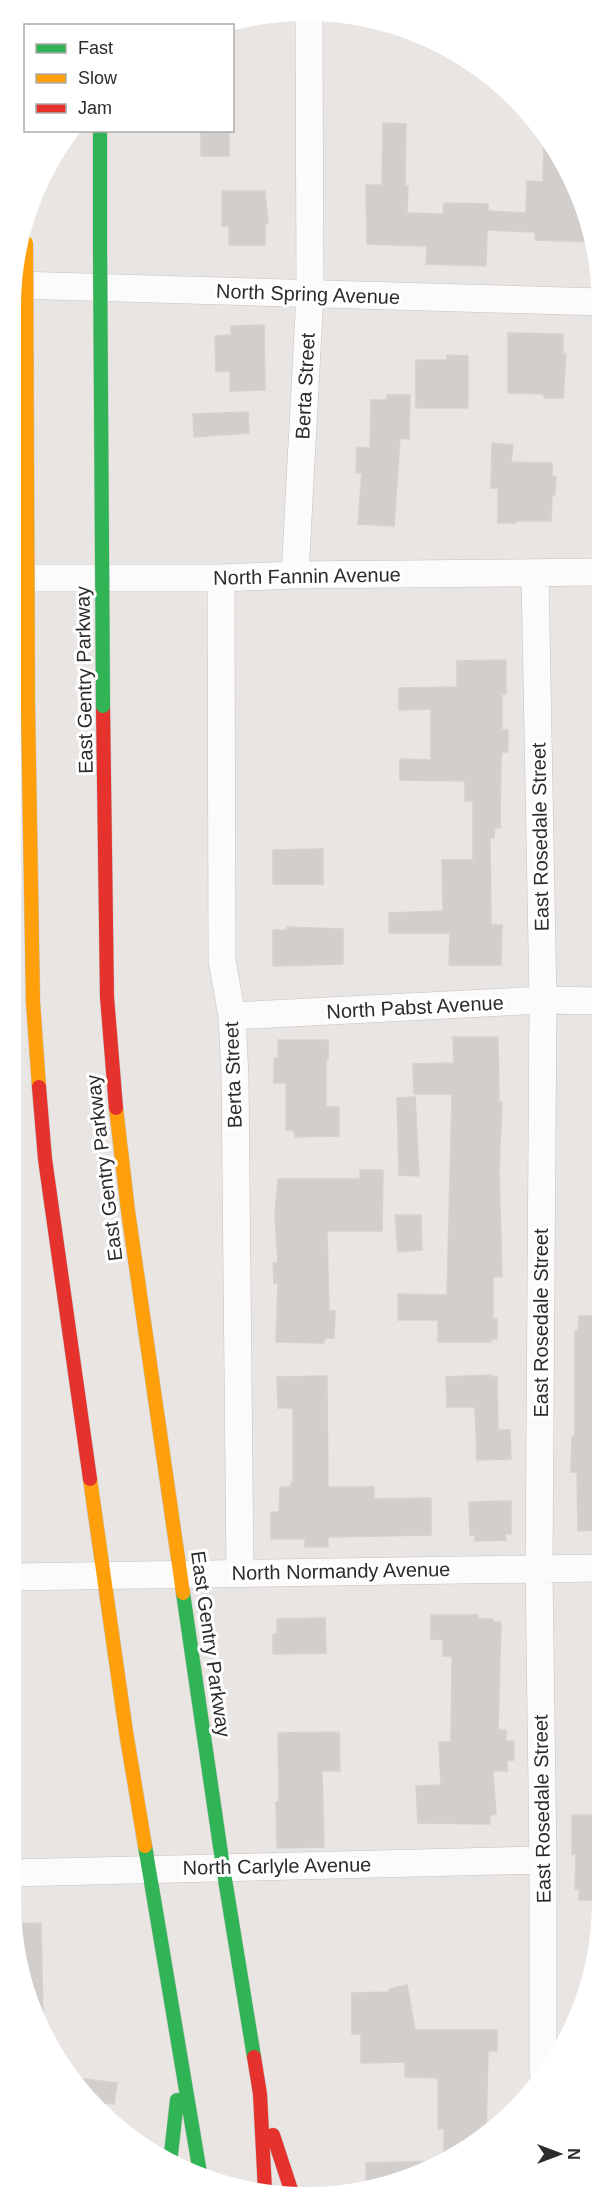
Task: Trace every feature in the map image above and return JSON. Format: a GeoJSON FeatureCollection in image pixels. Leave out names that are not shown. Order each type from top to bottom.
{"type":"FeatureCollection","features":[{"type":"Feature","properties":{"kind":"main road","name":"East Gentry Parkway"},"geometry":{"type":"LineString","coordinates":[[100,132],[103,706],[107,997],[112,1075],[128,1211],[223,1868],[260,2094],[265,2184]]}},
{"type":"Feature","properties":{"kind":"main road"},"geometry":{"type":"LineString","coordinates":[[26,251],[28,707],[36,1051],[52,1213],[125,1721],[199,2166]]}},
{"type":"Feature","properties":{"kind":"main road"},"geometry":{"type":"LineString","coordinates":[[171,2153],[181,2054]]}},
{"type":"Feature","properties":{"kind":"main road"},"geometry":{"type":"LineString","coordinates":[[260,2094],[290,2186]]}},
{"type":"Feature","properties":{"kind":"street","name":"Berta Street"},"geometry":{"type":"LineString","coordinates":[[295,575],[310,294],[309,21]]}},
{"type":"Feature","properties":{"kind":"street","name":"North Spring Avenue"},"geometry":{"type":"LineString","coordinates":[[22,285],[592,302]]}},
{"type":"Feature","properties":{"kind":"street","name":"North Fannin Avenue"},"geometry":{"type":"LineString","coordinates":[[21,578],[221,578],[295,575],[592,572]]}},
{"type":"Feature","properties":{"kind":"street","name":"East Rosedale Street"},"geometry":{"type":"LineString","coordinates":[[535,574],[543,1000],[539,1569],[543,2061]]}},
{"type":"Feature","properties":{"kind":"street","name":"Berta Street"},"geometry":{"type":"LineString","coordinates":[[221,578],[222,960],[232,1016],[235,1077],[240,1573]]}},
{"type":"Feature","properties":{"kind":"street","name":"North Pabst Avenue"},"geometry":{"type":"LineString","coordinates":[[232,1016],[543,1000],[592,1001]]}},
{"type":"Feature","properties":{"kind":"street","name":"North Normandy Avenue"},"geometry":{"type":"LineString","coordinates":[[21,1577],[592,1568]]}},
{"type":"Feature","properties":{"kind":"street","name":"North Carlyle Avenue"},"geometry":{"type":"LineString","coordinates":[[21,1873],[543,1860]]}},
{"type":"Feature","properties":{"kind":"building"},"geometry":{"type":"Polygon","coordinates":[[[383,123],[406,124],[407,213],[443,214],[444,203],[488,204],[488,211],[526,213],[527,181],[543,182],[544,148],[563,180],[584,242],[535,240],[535,232],[487,230],[486,266],[426,264],[427,246],[367,244],[366,185],[382,185],[383,123]]]}},
{"type":"Feature","properties":{"kind":"building"},"geometry":{"type":"Polygon","coordinates":[[[201,132],[229,132],[229,156],[201,156],[201,132]]]}},
{"type":"Feature","properties":{"kind":"building"},"geometry":{"type":"Polygon","coordinates":[[[222,191],[265,191],[268,223],[265,223],[265,245],[229,245],[229,226],[222,226],[222,191]]]}},
{"type":"Feature","properties":{"kind":"building"},"geometry":{"type":"Polygon","coordinates":[[[264,325],[265,390],[230,391],[230,371],[216,372],[215,336],[231,335],[231,326],[264,325]]]}},
{"type":"Feature","properties":{"kind":"building"},"geometry":{"type":"Polygon","coordinates":[[[508,333],[563,334],[563,354],[566,354],[563,398],[544,398],[544,394],[508,393],[508,333]]]}},
{"type":"Feature","properties":{"kind":"building"},"geometry":{"type":"Polygon","coordinates":[[[447,355],[468,356],[468,408],[416,408],[416,360],[447,360],[447,355]]]}},
{"type":"Feature","properties":{"kind":"building"},"geometry":{"type":"Polygon","coordinates":[[[387,395],[410,395],[409,439],[400,438],[394,526],[358,524],[362,473],[356,473],[357,447],[370,448],[371,400],[387,400],[387,395]]]}},
{"type":"Feature","properties":{"kind":"building"},"geometry":{"type":"Polygon","coordinates":[[[248,412],[249,433],[194,437],[193,414],[248,412]]]}},
{"type":"Feature","properties":{"kind":"building"},"geometry":{"type":"Polygon","coordinates":[[[492,443],[513,445],[511,462],[552,463],[552,477],[556,477],[555,495],[552,495],[551,521],[498,523],[498,488],[491,488],[492,443]]]}},
{"type":"Feature","properties":{"kind":"building"},"geometry":{"type":"Polygon","coordinates":[[[506,660],[506,694],[502,694],[502,730],[508,730],[508,752],[502,752],[501,758],[500,828],[495,828],[494,838],[490,838],[491,925],[502,925],[501,965],[449,965],[450,933],[389,933],[389,913],[443,911],[442,860],[473,860],[473,801],[465,801],[465,781],[400,780],[400,759],[431,760],[431,709],[399,710],[399,688],[457,687],[457,661],[506,660]]]}},
{"type":"Feature","properties":{"kind":"building"},"geometry":{"type":"Polygon","coordinates":[[[323,849],[323,884],[273,884],[273,850],[323,849]]]}},
{"type":"Feature","properties":{"kind":"building"},"geometry":{"type":"Polygon","coordinates":[[[287,927],[343,929],[343,964],[273,966],[273,930],[287,930],[287,927]]]}},
{"type":"Feature","properties":{"kind":"building"},"geometry":{"type":"Polygon","coordinates":[[[453,1037],[498,1037],[499,1102],[502,1102],[499,1171],[502,1277],[493,1277],[493,1319],[497,1319],[497,1339],[491,1339],[491,1342],[438,1342],[438,1320],[398,1320],[398,1294],[447,1295],[452,1094],[414,1094],[413,1064],[454,1063],[453,1037]]]}},
{"type":"Feature","properties":{"kind":"building"},"geometry":{"type":"Polygon","coordinates":[[[278,1040],[328,1040],[326,1107],[339,1107],[339,1136],[295,1137],[294,1130],[286,1130],[286,1083],[274,1083],[274,1058],[278,1058],[278,1040]]]}},
{"type":"Feature","properties":{"kind":"building"},"geometry":{"type":"Polygon","coordinates":[[[415,1097],[419,1176],[399,1175],[397,1098],[415,1097]]]}},
{"type":"Feature","properties":{"kind":"building"},"geometry":{"type":"Polygon","coordinates":[[[360,1170],[383,1170],[382,1231],[327,1231],[329,1311],[335,1311],[334,1338],[325,1338],[324,1343],[276,1342],[278,1283],[274,1283],[273,1263],[278,1263],[275,1215],[278,1179],[360,1179],[360,1170]]]}},
{"type":"Feature","properties":{"kind":"building"},"geometry":{"type":"Polygon","coordinates":[[[395,1215],[421,1215],[422,1250],[398,1252],[395,1215]]]}},
{"type":"Feature","properties":{"kind":"building"},"geometry":{"type":"Polygon","coordinates":[[[579,1316],[592,1316],[592,1530],[578,1531],[577,1472],[571,1472],[572,1437],[575,1437],[575,1331],[578,1331],[579,1316]]]}},
{"type":"Feature","properties":{"kind":"building"},"geometry":{"type":"Polygon","coordinates":[[[491,1375],[491,1377],[497,1377],[498,1430],[510,1430],[511,1459],[477,1460],[475,1407],[447,1407],[446,1377],[491,1375]]]}},
{"type":"Feature","properties":{"kind":"building"},"geometry":{"type":"Polygon","coordinates":[[[327,1376],[328,1487],[374,1487],[374,1499],[431,1498],[431,1535],[328,1537],[328,1547],[305,1547],[305,1539],[271,1539],[271,1512],[279,1512],[280,1487],[291,1487],[293,1483],[293,1408],[278,1408],[277,1377],[327,1376]]]}},
{"type":"Feature","properties":{"kind":"building"},"geometry":{"type":"Polygon","coordinates":[[[511,1501],[511,1534],[505,1534],[506,1540],[475,1541],[475,1535],[470,1535],[469,1502],[511,1501]]]}},
{"type":"Feature","properties":{"kind":"building"},"geometry":{"type":"Polygon","coordinates":[[[431,1615],[478,1615],[478,1619],[493,1619],[493,1622],[501,1622],[498,1730],[506,1730],[506,1741],[514,1741],[514,1760],[507,1760],[507,1771],[493,1771],[496,1814],[490,1815],[490,1824],[418,1823],[416,1786],[441,1785],[439,1742],[451,1742],[452,1656],[443,1656],[443,1640],[431,1639],[431,1615]]]}},
{"type":"Feature","properties":{"kind":"building"},"geometry":{"type":"Polygon","coordinates":[[[325,1618],[326,1653],[273,1654],[273,1634],[277,1634],[277,1619],[325,1618]]]}},
{"type":"Feature","properties":{"kind":"building"},"geometry":{"type":"Polygon","coordinates":[[[339,1732],[340,1771],[322,1771],[324,1847],[277,1848],[278,1733],[339,1732]]]}},
{"type":"Feature","properties":{"kind":"building"},"geometry":{"type":"Polygon","coordinates":[[[572,1815],[592,1815],[592,1900],[579,1900],[579,1889],[575,1889],[576,1854],[572,1854],[572,1815]]]}},
{"type":"Feature","properties":{"kind":"building"},"geometry":{"type":"Polygon","coordinates":[[[41,1923],[43,2011],[26,1957],[22,1924],[41,1923]]]}},
{"type":"Feature","properties":{"kind":"building"},"geometry":{"type":"Polygon","coordinates":[[[407,1985],[415,2030],[497,2030],[497,2051],[488,2051],[486,2123],[444,2152],[444,2129],[438,2129],[438,2078],[405,2077],[405,2062],[361,2063],[361,2034],[352,2034],[352,1993],[389,1992],[389,1989],[407,1985]]]}},
{"type":"Feature","properties":{"kind":"building"},"geometry":{"type":"Polygon","coordinates":[[[84,2080],[117,2083],[114,2104],[105,2103],[84,2080]]]}},
{"type":"Feature","properties":{"kind":"building"},"geometry":{"type":"Polygon","coordinates":[[[425,2161],[366,2181],[366,2163],[425,2161]]]}},
{"type":"Feature","properties":{"kind":"traffic: fast"},"geometry":{"type":"LineString","coordinates":[[100,132],[100,245]]}},
{"type":"Feature","properties":{"kind":"traffic: fast"},"geometry":{"type":"LineString","coordinates":[[100,245],[103,706]]}},
{"type":"Feature","properties":{"kind":"traffic: fast"},"geometry":{"type":"LineString","coordinates":[[183,1593],[223,1867],[254,2057]]}},
{"type":"Feature","properties":{"kind":"traffic: fast"},"geometry":{"type":"LineString","coordinates":[[145,1846],[199,2166]]}},
{"type":"Feature","properties":{"kind":"traffic: fast"},"geometry":{"type":"LineString","coordinates":[[171,2153],[177,2100]]}},
{"type":"Feature","properties":{"kind":"traffic: slow"},"geometry":{"type":"LineString","coordinates":[[26,251],[28,707]]}},
{"type":"Feature","properties":{"kind":"traffic: slow"},"geometry":{"type":"LineString","coordinates":[[28,707],[33,1002],[39,1087]]}},
{"type":"Feature","properties":{"kind":"traffic: slow"},"geometry":{"type":"LineString","coordinates":[[116,1108],[128,1211],[183,1593]]}},
{"type":"Feature","properties":{"kind":"traffic: slow"},"geometry":{"type":"LineString","coordinates":[[90,1479],[126,1732],[145,1846]]}},
{"type":"Feature","properties":{"kind":"traffic: jam"},"geometry":{"type":"LineString","coordinates":[[103,706],[107,997],[116,1108]]}},
{"type":"Feature","properties":{"kind":"traffic: jam"},"geometry":{"type":"LineString","coordinates":[[39,1087],[45,1159],[90,1479]]}},
{"type":"Feature","properties":{"kind":"traffic: jam"},"geometry":{"type":"LineString","coordinates":[[254,2057],[260,2094],[265,2184]]}},
{"type":"Feature","properties":{"kind":"traffic: jam"},"geometry":{"type":"LineString","coordinates":[[273,2135],[290,2186]]}}]}
